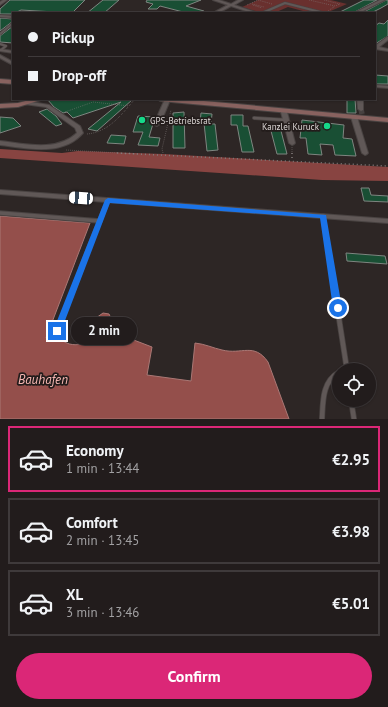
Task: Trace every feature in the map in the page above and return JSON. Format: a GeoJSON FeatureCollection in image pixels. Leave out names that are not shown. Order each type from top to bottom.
{"type":"FeatureCollection","features":[{"type":"Feature","properties":{"kind":"main road"},"geometry":{"type":"LineString","coordinates":[[0,81],[12,81]]}},
{"type":"Feature","properties":{"kind":"main road"},"geometry":{"type":"LineString","coordinates":[[0,106],[18,105],[37,100]]}},
{"type":"Feature","properties":{"kind":"main road"},"geometry":{"type":"LineString","coordinates":[[166,100],[211,102],[284,112],[354,117],[362,114],[375,119],[388,121]]}},
{"type":"Feature","properties":{"kind":"street"},"geometry":{"type":"LineString","coordinates":[[0,4],[5,0]]}},
{"type":"Feature","properties":{"kind":"street"},"geometry":{"type":"LineString","coordinates":[[215,0],[253,12]]}},
{"type":"Feature","properties":{"kind":"street"},"geometry":{"type":"LineString","coordinates":[[217,12],[241,0]]}},
{"type":"Feature","properties":{"kind":"street"},"geometry":{"type":"LineString","coordinates":[[358,12],[383,0]]}},
{"type":"Feature","properties":{"kind":"street"},"geometry":{"type":"LineString","coordinates":[[0,16],[12,17]]}},
{"type":"Feature","properties":{"kind":"street"},"geometry":{"type":"LineString","coordinates":[[376,47],[388,38]]}},
{"type":"Feature","properties":{"kind":"street"},"geometry":{"type":"LineString","coordinates":[[376,48],[388,50]]}},
{"type":"Feature","properties":{"kind":"street"},"geometry":{"type":"LineString","coordinates":[[1,50],[12,52]]}},
{"type":"Feature","properties":{"kind":"street"},"geometry":{"type":"LineString","coordinates":[[0,56],[12,63]]}},
{"type":"Feature","properties":{"kind":"street"},"geometry":{"type":"LineString","coordinates":[[376,86],[388,87]]}},
{"type":"Feature","properties":{"kind":"street"},"geometry":{"type":"LineString","coordinates":[[157,124],[166,100]]}},
{"type":"Feature","properties":{"kind":"street"},"geometry":{"type":"LineString","coordinates":[[360,100],[362,114]]}},
{"type":"Feature","properties":{"kind":"street"},"geometry":{"type":"LineString","coordinates":[[0,143],[60,148],[76,138],[80,133],[78,127],[47,106],[26,103]]}},
{"type":"Feature","properties":{"kind":"street"},"geometry":{"type":"LineString","coordinates":[[284,112],[292,143]]}},
{"type":"Feature","properties":{"kind":"street"},"geometry":{"type":"LineString","coordinates":[[354,117],[365,153]]}},
{"type":"Feature","properties":{"kind":"street"},"geometry":{"type":"LineString","coordinates":[[0,192],[388,221]]}},
{"type":"Feature","properties":{"kind":"lane"},"geometry":{"type":"LineString","coordinates":[[264,12],[285,3],[324,12]]}},
{"type":"Feature","properties":{"kind":"lane"},"geometry":{"type":"LineString","coordinates":[[0,34],[12,24]]}},
{"type":"Feature","properties":{"kind":"lane"},"geometry":{"type":"LineString","coordinates":[[0,44],[6,46],[1,50]]}},
{"type":"Feature","properties":{"kind":"lane"},"geometry":{"type":"LineString","coordinates":[[254,118],[286,120]]}},
{"type":"Feature","properties":{"kind":"lane"},"geometry":{"type":"LineString","coordinates":[[57,331],[108,200]]}},
{"type":"Feature","properties":{"kind":"lane"},"geometry":{"type":"LineString","coordinates":[[0,213],[100,221]]}},
{"type":"Feature","properties":{"kind":"lane"},"geometry":{"type":"LineString","coordinates":[[323,216],[346,363]]}},
{"type":"Feature","properties":{"kind":"lane"},"geometry":{"type":"LineString","coordinates":[[322,419],[323,396],[328,382],[332,378]]}},
{"type":"Feature","properties":{"kind":"lane"},"geometry":{"type":"LineString","coordinates":[[352,407],[354,419]]}},
{"type":"Feature","properties":{"kind":"path"},"geometry":{"type":"LineString","coordinates":[[258,0],[279,5]]}},
{"type":"Feature","properties":{"kind":"path"},"geometry":{"type":"LineString","coordinates":[[309,0],[335,6]]}},
{"type":"Feature","properties":{"kind":"path"},"geometry":{"type":"LineString","coordinates":[[324,0],[340,4],[329,10]]}},
{"type":"Feature","properties":{"kind":"path"},"geometry":{"type":"LineString","coordinates":[[251,3],[272,9]]}},
{"type":"Feature","properties":{"kind":"path"},"geometry":{"type":"LineString","coordinates":[[80,133],[96,134],[107,128],[134,100]]}},
{"type":"Feature","properties":{"kind":"path"},"geometry":{"type":"LineString","coordinates":[[163,153],[162,149],[166,100]]}},
{"type":"Feature","properties":{"kind":"path"},"geometry":{"type":"LineString","coordinates":[[58,114],[92,102],[129,106]]}},
{"type":"Feature","properties":{"kind":"path"},"geometry":{"type":"LineString","coordinates":[[292,143],[292,161]]}},
{"type":"Feature","properties":{"kind":"path"},"geometry":{"type":"LineString","coordinates":[[60,148],[388,166]]}},
{"type":"Feature","properties":{"kind":"path"},"geometry":{"type":"LineString","coordinates":[[365,153],[368,165]]}},
{"type":"Feature","properties":{"kind":"shaded area"},"geometry":{"type":"Polygon","coordinates":[[[258,0],[331,0],[347,4],[328,12],[301,12],[303,11],[288,7],[276,12],[259,12],[242,7],[258,0]]]}},
{"type":"Feature","properties":{"kind":"shaded area"},"geometry":{"type":"Polygon","coordinates":[[[0,149],[62,153],[78,151],[163,154],[388,167],[388,181],[322,180],[0,158],[0,149]]]}},
{"type":"Feature","properties":{"kind":"water","name":"Bauhafen"},"geometry":{"type":"Polygon","coordinates":[[[0,216],[90,223],[46,338],[59,336],[67,343],[72,345],[84,344],[99,336],[100,331],[96,325],[96,318],[103,313],[109,314],[118,334],[152,347],[147,375],[191,381],[195,343],[229,351],[247,350],[258,352],[268,362],[289,419],[0,419],[0,216]]]}},
{"type":"Feature","properties":{"kind":"building"},"geometry":{"type":"Polygon","coordinates":[[[10,0],[85,0],[73,12],[21,10],[12,12],[12,14],[0,14],[0,9],[10,0]]]}},
{"type":"Feature","properties":{"kind":"building"},"geometry":{"type":"Polygon","coordinates":[[[103,0],[119,0],[105,12],[88,12],[103,0]]]}},
{"type":"Feature","properties":{"kind":"building"},"geometry":{"type":"Polygon","coordinates":[[[147,0],[201,0],[186,6],[204,12],[183,12],[160,6],[157,9],[148,9],[153,4],[146,2],[147,0]]]}},
{"type":"Feature","properties":{"kind":"building"},"geometry":{"type":"Polygon","coordinates":[[[364,0],[377,0],[355,12],[340,12],[364,0]]]}},
{"type":"Feature","properties":{"kind":"building"},"geometry":{"type":"Polygon","coordinates":[[[388,0],[388,4],[373,12],[364,12],[388,0]]]}},
{"type":"Feature","properties":{"kind":"building"},"geometry":{"type":"Polygon","coordinates":[[[0,18],[12,19],[12,22],[0,31],[0,18]]]}},
{"type":"Feature","properties":{"kind":"building"},"geometry":{"type":"Polygon","coordinates":[[[388,20],[388,36],[376,43],[376,25],[379,23],[384,24],[388,20]]]}},
{"type":"Feature","properties":{"kind":"building"},"geometry":{"type":"Polygon","coordinates":[[[12,27],[12,43],[0,42],[0,36],[12,27]]]}},
{"type":"Feature","properties":{"kind":"building"},"geometry":{"type":"Polygon","coordinates":[[[376,75],[388,76],[388,84],[376,84],[376,75]]]}},
{"type":"Feature","properties":{"kind":"building"},"geometry":{"type":"Polygon","coordinates":[[[48,100],[132,100],[97,131],[88,129],[121,102],[73,118],[67,112],[63,113],[54,107],[48,100]]]}},
{"type":"Feature","properties":{"kind":"building"},"geometry":{"type":"Polygon","coordinates":[[[347,100],[355,100],[356,113],[347,113],[347,100]]]}},
{"type":"Feature","properties":{"kind":"building"},"geometry":{"type":"Polygon","coordinates":[[[47,109],[56,116],[62,124],[56,126],[39,112],[47,109]]]}},
{"type":"Feature","properties":{"kind":"building"},"geometry":{"type":"Polygon","coordinates":[[[184,112],[185,148],[173,148],[173,113],[184,112]]]}},
{"type":"Feature","properties":{"kind":"building"},"geometry":{"type":"Polygon","coordinates":[[[201,113],[212,114],[211,124],[215,124],[218,150],[207,151],[204,123],[200,123],[201,113]]]}},
{"type":"Feature","properties":{"kind":"building"},"geometry":{"type":"Polygon","coordinates":[[[231,115],[243,115],[243,126],[248,126],[254,152],[242,152],[237,125],[231,125],[231,115]]]}},
{"type":"Feature","properties":{"kind":"building"},"geometry":{"type":"Polygon","coordinates":[[[138,116],[155,117],[149,137],[160,138],[158,146],[138,145],[143,132],[133,132],[138,116]]]}},
{"type":"Feature","properties":{"kind":"building"},"geometry":{"type":"Polygon","coordinates":[[[0,117],[13,118],[21,126],[0,133],[0,117]]]}},
{"type":"Feature","properties":{"kind":"building"},"geometry":{"type":"Polygon","coordinates":[[[302,120],[344,125],[343,138],[352,139],[356,156],[335,155],[333,145],[320,144],[322,155],[308,154],[306,138],[300,138],[302,120]]]}},
{"type":"Feature","properties":{"kind":"building"},"geometry":{"type":"Polygon","coordinates":[[[270,127],[280,127],[287,154],[277,154],[270,127]]]}},
{"type":"Feature","properties":{"kind":"building"},"geometry":{"type":"Polygon","coordinates":[[[111,135],[126,136],[124,144],[107,143],[111,135]]]}},
{"type":"Feature","properties":{"kind":"building"},"geometry":{"type":"Polygon","coordinates":[[[361,188],[369,188],[371,195],[388,196],[388,202],[364,201],[361,188]]]}},
{"type":"Feature","properties":{"kind":"building"},"geometry":{"type":"Polygon","coordinates":[[[346,253],[385,256],[387,264],[347,261],[346,253]]]}},
{"type":"Feature","properties":{"kind":"tunnel"},"geometry":{"type":"LineString","coordinates":[[361,109],[362,114]]}},
{"type":"Feature","properties":{"kind":"place","name":"GPS-Betriebsrat"},"geometry":{"type":"Point","coordinates":[142,120]}},
{"type":"Feature","properties":{"kind":"place","name":"Kanzlei Kuruck"},"geometry":{"type":"Point","coordinates":[327,126]}},
{"type":"Feature","properties":{"kind":"route"},"geometry":{"type":"LineString","coordinates":[[57,331],[108,200],[323,216],[338,308]]}}]}
